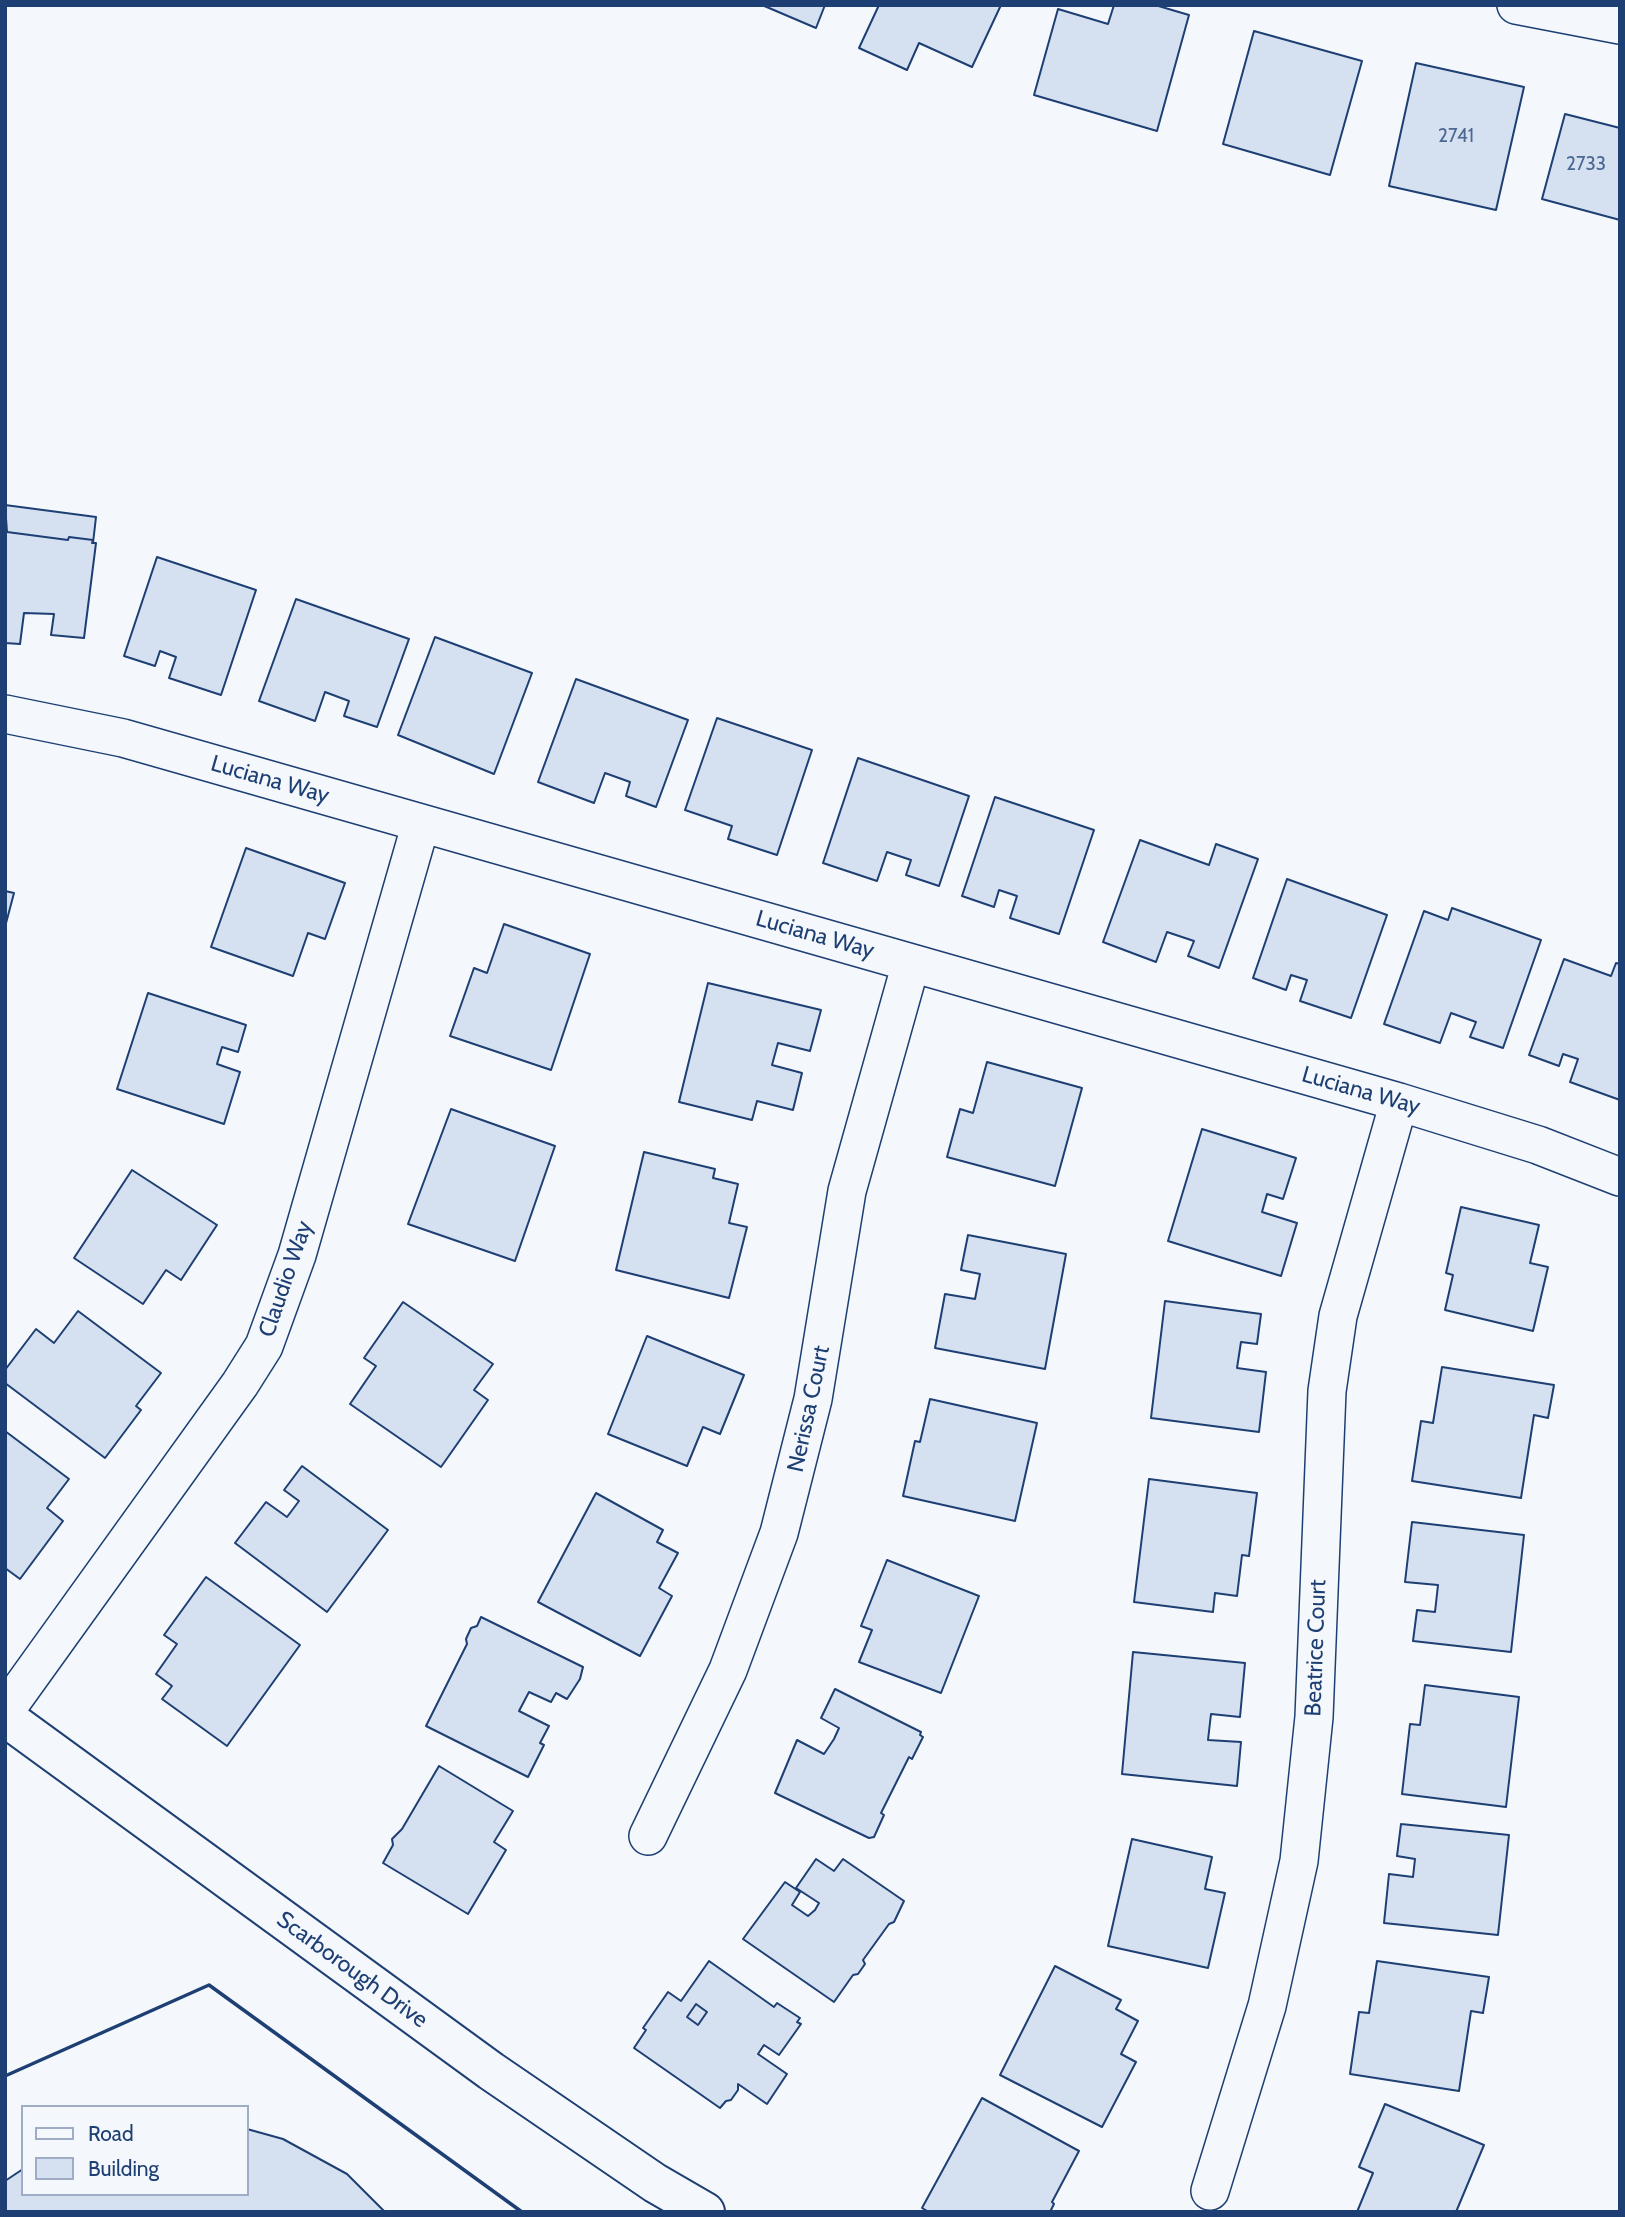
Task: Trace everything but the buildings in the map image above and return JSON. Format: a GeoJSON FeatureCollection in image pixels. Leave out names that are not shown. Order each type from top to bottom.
{"type":"FeatureCollection","features":[{"type":"Feature","properties":{"kind":"street"},"geometry":{"type":"LineString","coordinates":[[1516,5],[1620,25]]}},
{"type":"Feature","properties":{"kind":"street","name":"Luciana Way"},"geometry":{"type":"LineString","coordinates":[[5,715],[123,738],[911,962],[1538,1144],[1620,1177]]}},
{"type":"Feature","properties":{"kind":"street","name":"Claudio Way"},"geometry":{"type":"LineString","coordinates":[[5,1711],[240,1384],[264,1346],[297,1255],[421,823]]}},
{"type":"Feature","properties":{"kind":"street","name":"Nerissa Court"},"geometry":{"type":"LineString","coordinates":[[648,1836],[728,1670],[779,1533],[813,1399],[847,1191],[911,962]]}},
{"type":"Feature","properties":{"kind":"street","name":"Beatrice Court"},"geometry":{"type":"LineString","coordinates":[[1210,2191],[1267,2006],[1299,1861],[1314,1717],[1327,1391],[1338,1316],[1399,1102]]}},
{"type":"Feature","properties":{"kind":"street","name":"Scarborough Drive"},"geometry":{"type":"LineString","coordinates":[[5,1717],[491,2071],[655,2183],[705,2212]]}},
{"type":"Feature","properties":{"kind":"wall"},"geometry":{"type":"LineString","coordinates":[[5,2076],[209,1985],[522,2212]]}}]}
